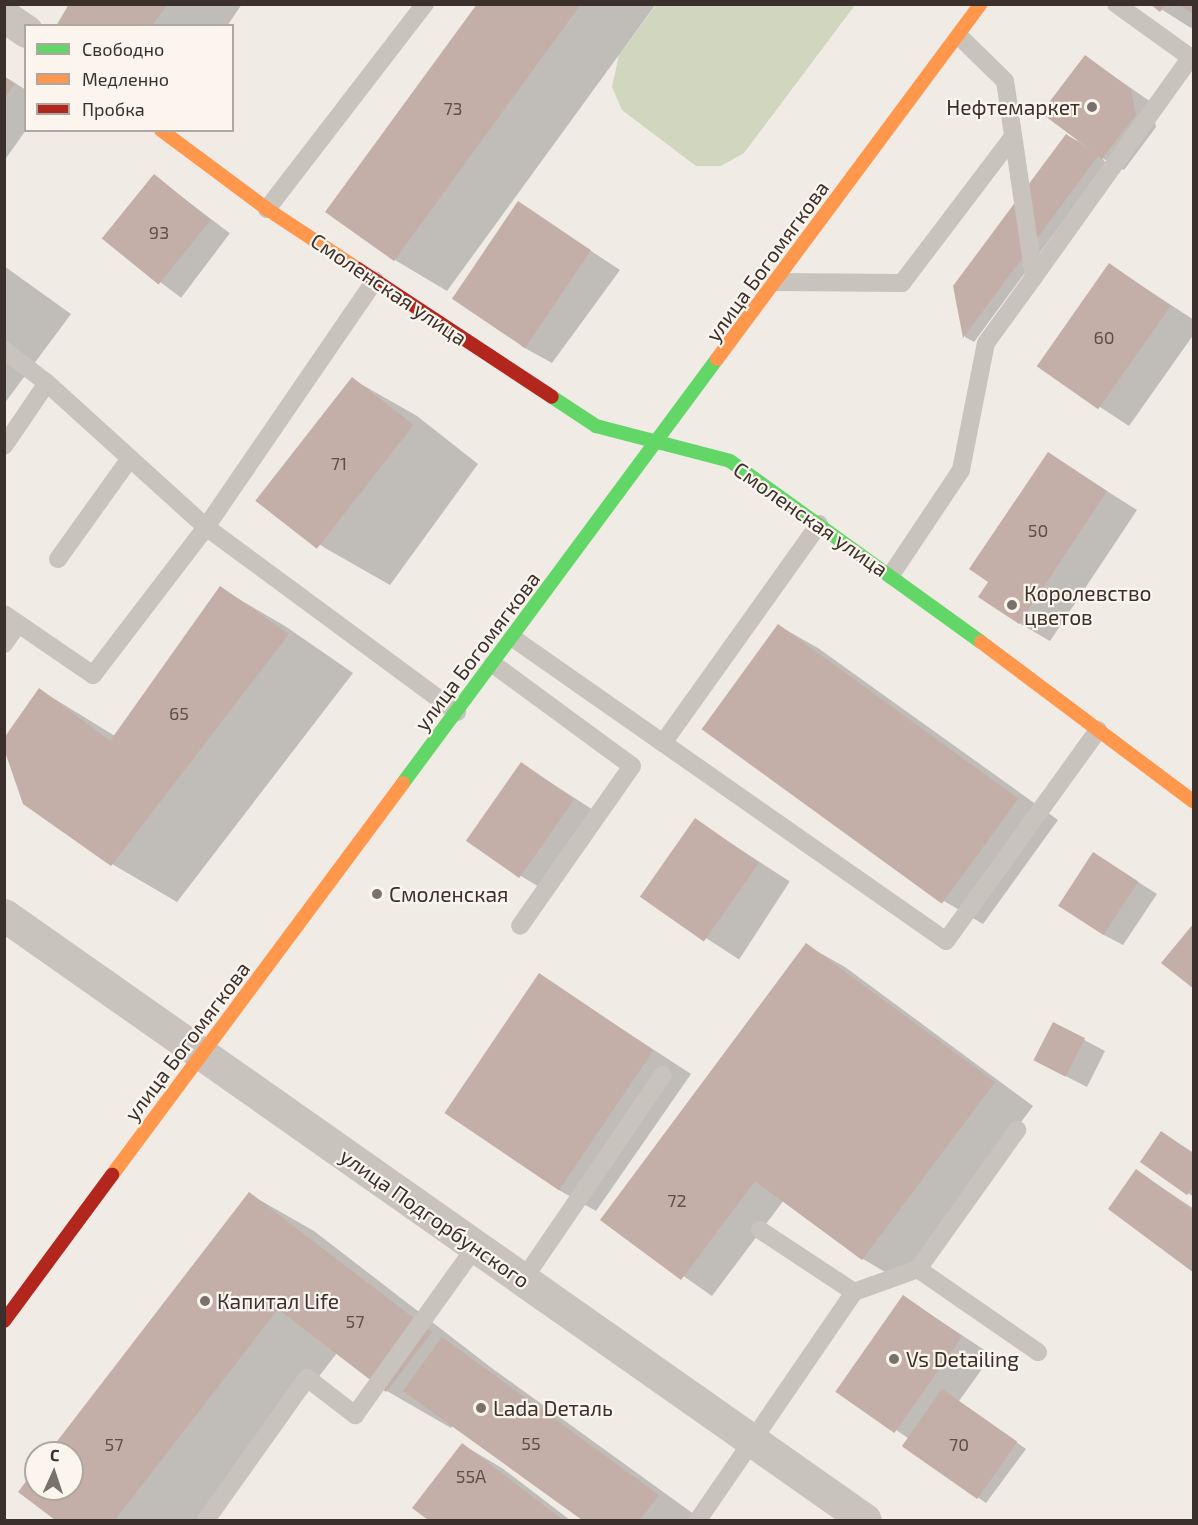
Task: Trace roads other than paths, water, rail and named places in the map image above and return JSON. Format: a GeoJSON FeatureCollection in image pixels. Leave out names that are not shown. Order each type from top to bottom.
{"type":"FeatureCollection","features":[{"type":"Feature","properties":{"kind":"main road","name":"улица Богомягкова"},"geometry":{"type":"LineString","coordinates":[[4,1321],[659,443],[981,4]]}},
{"type":"Feature","properties":{"kind":"main road","name":"Смоленская улица"},"geometry":{"type":"LineString","coordinates":[[164,132],[267,208],[596,426],[730,461],[891,575],[1194,802]]}},
{"type":"Feature","properties":{"kind":"street"},"geometry":{"type":"LineString","coordinates":[[4,16],[24,30]]}},
{"type":"Feature","properties":{"kind":"street","name":"улица Подгорбунского"},"geometry":{"type":"LineString","coordinates":[[4,915],[751,1440],[856,1518]]}},
{"type":"Feature","properties":{"kind":"lane"},"geometry":{"type":"LineString","coordinates":[[267,208],[425,4]]}},
{"type":"Feature","properties":{"kind":"lane"},"geometry":{"type":"LineString","coordinates":[[891,575],[961,470],[987,343],[1192,59],[1116,4]]}},
{"type":"Feature","properties":{"kind":"lane"},"geometry":{"type":"LineString","coordinates":[[959,36],[1005,81],[1034,277]]}},
{"type":"Feature","properties":{"kind":"lane"},"geometry":{"type":"LineString","coordinates":[[777,282],[902,283],[1013,137]]}},
{"type":"Feature","properties":{"kind":"lane"},"geometry":{"type":"LineString","coordinates":[[4,644],[11,619],[93,675],[206,527],[375,280]]}},
{"type":"Feature","properties":{"kind":"lane"},"geometry":{"type":"LineString","coordinates":[[4,350],[47,383],[129,460],[206,527],[457,712]]}},
{"type":"Feature","properties":{"kind":"lane"},"geometry":{"type":"LineString","coordinates":[[4,446],[47,383]]}},
{"type":"Feature","properties":{"kind":"lane"},"geometry":{"type":"LineString","coordinates":[[58,559],[129,460]]}},
{"type":"Feature","properties":{"kind":"lane"},"geometry":{"type":"LineString","coordinates":[[663,743],[819,524]]}},
{"type":"Feature","properties":{"kind":"lane"},"geometry":{"type":"LineString","coordinates":[[513,638],[946,941],[1098,730]]}},
{"type":"Feature","properties":{"kind":"lane"},"geometry":{"type":"LineString","coordinates":[[493,664],[632,766],[520,926]]}},
{"type":"Feature","properties":{"kind":"lane"},"geometry":{"type":"LineString","coordinates":[[523,1280],[663,1075]]}},
{"type":"Feature","properties":{"kind":"lane"},"geometry":{"type":"LineString","coordinates":[[698,1521],[751,1440],[854,1292],[918,1269],[1017,1130]]}},
{"type":"Feature","properties":{"kind":"lane"},"geometry":{"type":"LineString","coordinates":[[760,1230],[854,1292]]}},
{"type":"Feature","properties":{"kind":"lane"},"geometry":{"type":"LineString","coordinates":[[206,1521],[308,1378],[355,1415],[476,1246]]}},
{"type":"Feature","properties":{"kind":"lane"},"geometry":{"type":"LineString","coordinates":[[918,1269],[1038,1352]]}},
{"type":"Feature","properties":{"kind":"place","name":"Нефтемаркет"},"geometry":{"type":"Point","coordinates":[1092,107]}},
{"type":"Feature","properties":{"kind":"place","name":"Королевство цветов"},"geometry":{"type":"Point","coordinates":[1012,605]}},
{"type":"Feature","properties":{"kind":"place","name":"Смоленская"},"geometry":{"type":"Point","coordinates":[377,894]}},
{"type":"Feature","properties":{"kind":"place","name":"Капитал Life"},"geometry":{"type":"Point","coordinates":[205,1301]}},
{"type":"Feature","properties":{"kind":"place","name":"Vs Detailing"},"geometry":{"type":"Point","coordinates":[894,1359]}},
{"type":"Feature","properties":{"kind":"place","name":"Lada Dеталь"},"geometry":{"type":"Point","coordinates":[481,1408]}}]}
